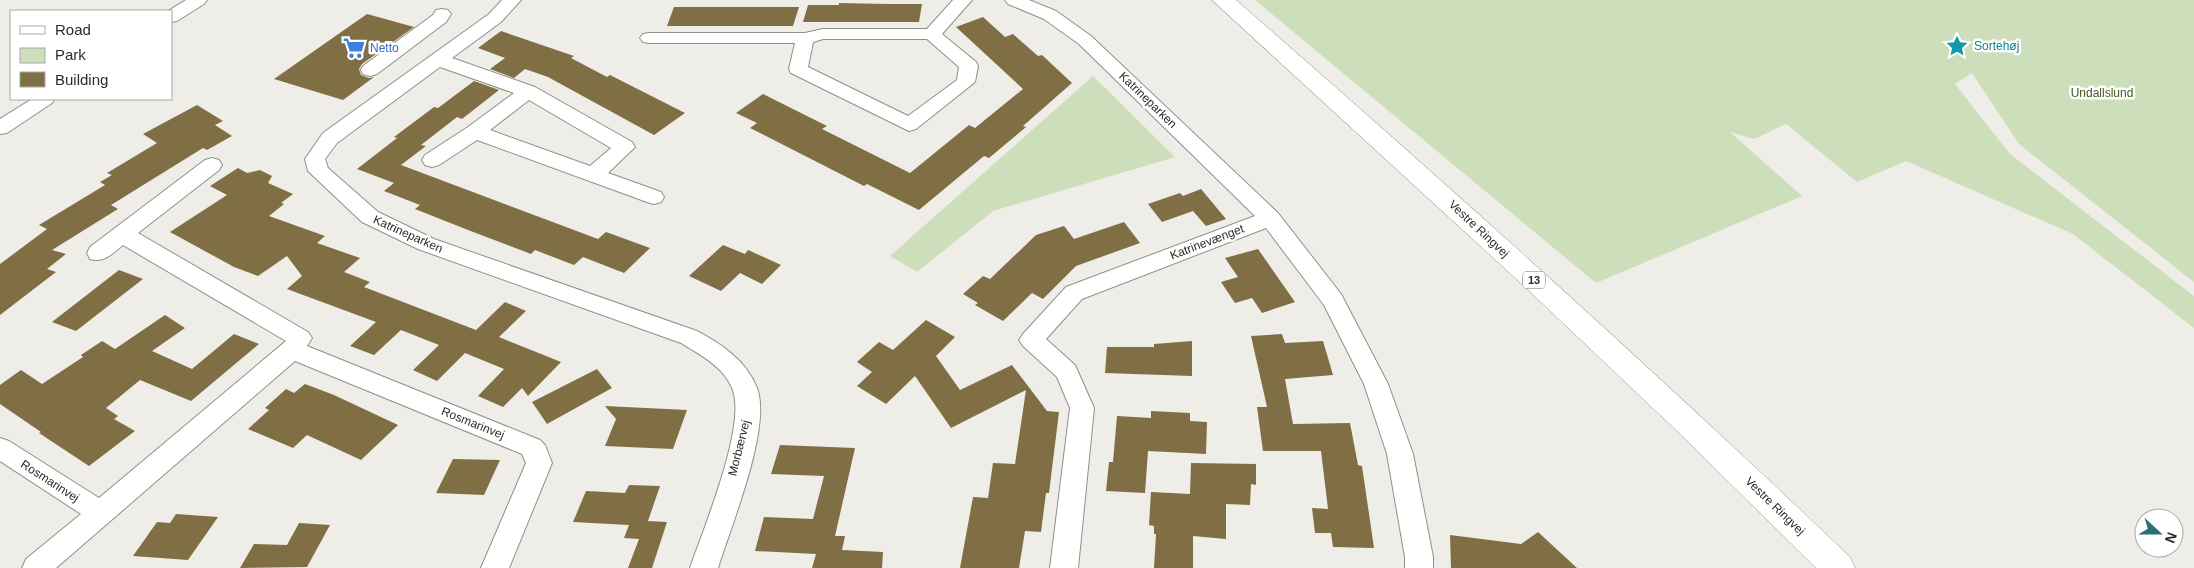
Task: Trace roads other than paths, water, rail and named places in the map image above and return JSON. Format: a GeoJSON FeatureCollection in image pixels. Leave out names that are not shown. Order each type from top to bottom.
{"type":"FeatureCollection","features":[{"type":"Feature","properties":{"kind":"main road","name":"Vestre Ringvej"},"geometry":{"type":"LineString","coordinates":[[1223,0],[1390,146],[1756,487],[1838,568]]}},
{"type":"Feature","properties":{"kind":"street"},"geometry":{"type":"LineString","coordinates":[[169,0],[185,8]]}},
{"type":"Feature","properties":{"kind":"street","name":"Katrineparken"},"geometry":{"type":"LineString","coordinates":[[512,0],[495,18],[330,138],[315,159],[318,170],[370,217],[426,244],[589,302]]}},
{"type":"Feature","properties":{"kind":"street"},"geometry":{"type":"LineString","coordinates":[[932,34],[964,0]]}},
{"type":"Feature","properties":{"kind":"street","name":"Katrineparken"},"geometry":{"type":"LineString","coordinates":[[1014,0],[1050,15],[1085,40],[1270,218]]}},
{"type":"Feature","properties":{"kind":"street"},"geometry":{"type":"LineString","coordinates":[[370,70],[440,18],[442,14]]}},
{"type":"Feature","properties":{"kind":"street"},"geometry":{"type":"LineString","coordinates":[[649,38],[805,38],[823,34],[932,34],[969,66],[966,82],[909,125],[798,69],[805,38]]}},
{"type":"Feature","properties":{"kind":"street"},"geometry":{"type":"LineString","coordinates":[[438,60],[528,91],[625,147],[592,174]]}},
{"type":"Feature","properties":{"kind":"street"},"geometry":{"type":"LineString","coordinates":[[432,160],[475,132],[528,91]]}},
{"type":"Feature","properties":{"kind":"street"},"geometry":{"type":"LineString","coordinates":[[0,128],[42,100]]}},
{"type":"Feature","properties":{"kind":"street"},"geometry":{"type":"LineString","coordinates":[[475,132],[654,197]]}},
{"type":"Feature","properties":{"kind":"street"},"geometry":{"type":"LineString","coordinates":[[98,253],[212,165]]}},
{"type":"Feature","properties":{"kind":"street"},"geometry":{"type":"LineString","coordinates":[[1270,218],[1333,300],[1376,384],[1400,454],[1419,557],[1419,568]]}},
{"type":"Feature","properties":{"kind":"street","name":"Katrinevænget"},"geometry":{"type":"LineString","coordinates":[[1064,568],[1082,408],[1067,372],[1031,340],[1074,293],[1270,218]]}},
{"type":"Feature","properties":{"kind":"street"},"geometry":{"type":"LineString","coordinates":[[36,568],[292,350],[300,338],[122,234]]}},
{"type":"Feature","properties":{"kind":"street","name":"Morbærvej"},"geometry":{"type":"LineString","coordinates":[[589,302],[689,337],[709,348],[728,363],[744,385],[748,415],[739,455],[704,568]]}},
{"type":"Feature","properties":{"kind":"street","name":"Rosmarinvej"},"geometry":{"type":"LineString","coordinates":[[292,350],[531,447],[536,452],[539,463],[495,568]]}},
{"type":"Feature","properties":{"kind":"street","name":"Rosmarinvej"},"geometry":{"type":"LineString","coordinates":[[0,448],[101,513]]}},
{"type":"Feature","properties":{"kind":"place","name":"Sortehøj"},"geometry":{"type":"Point","coordinates":[1957,46]}},
{"type":"Feature","properties":{"kind":"place","name":"Netto"},"geometry":{"type":"Point","coordinates":[354,48]}},
{"type":"Feature","properties":{"kind":"park label","name":"Undallslund"},"geometry":{"type":"Point","coordinates":[2102,93]}}]}
